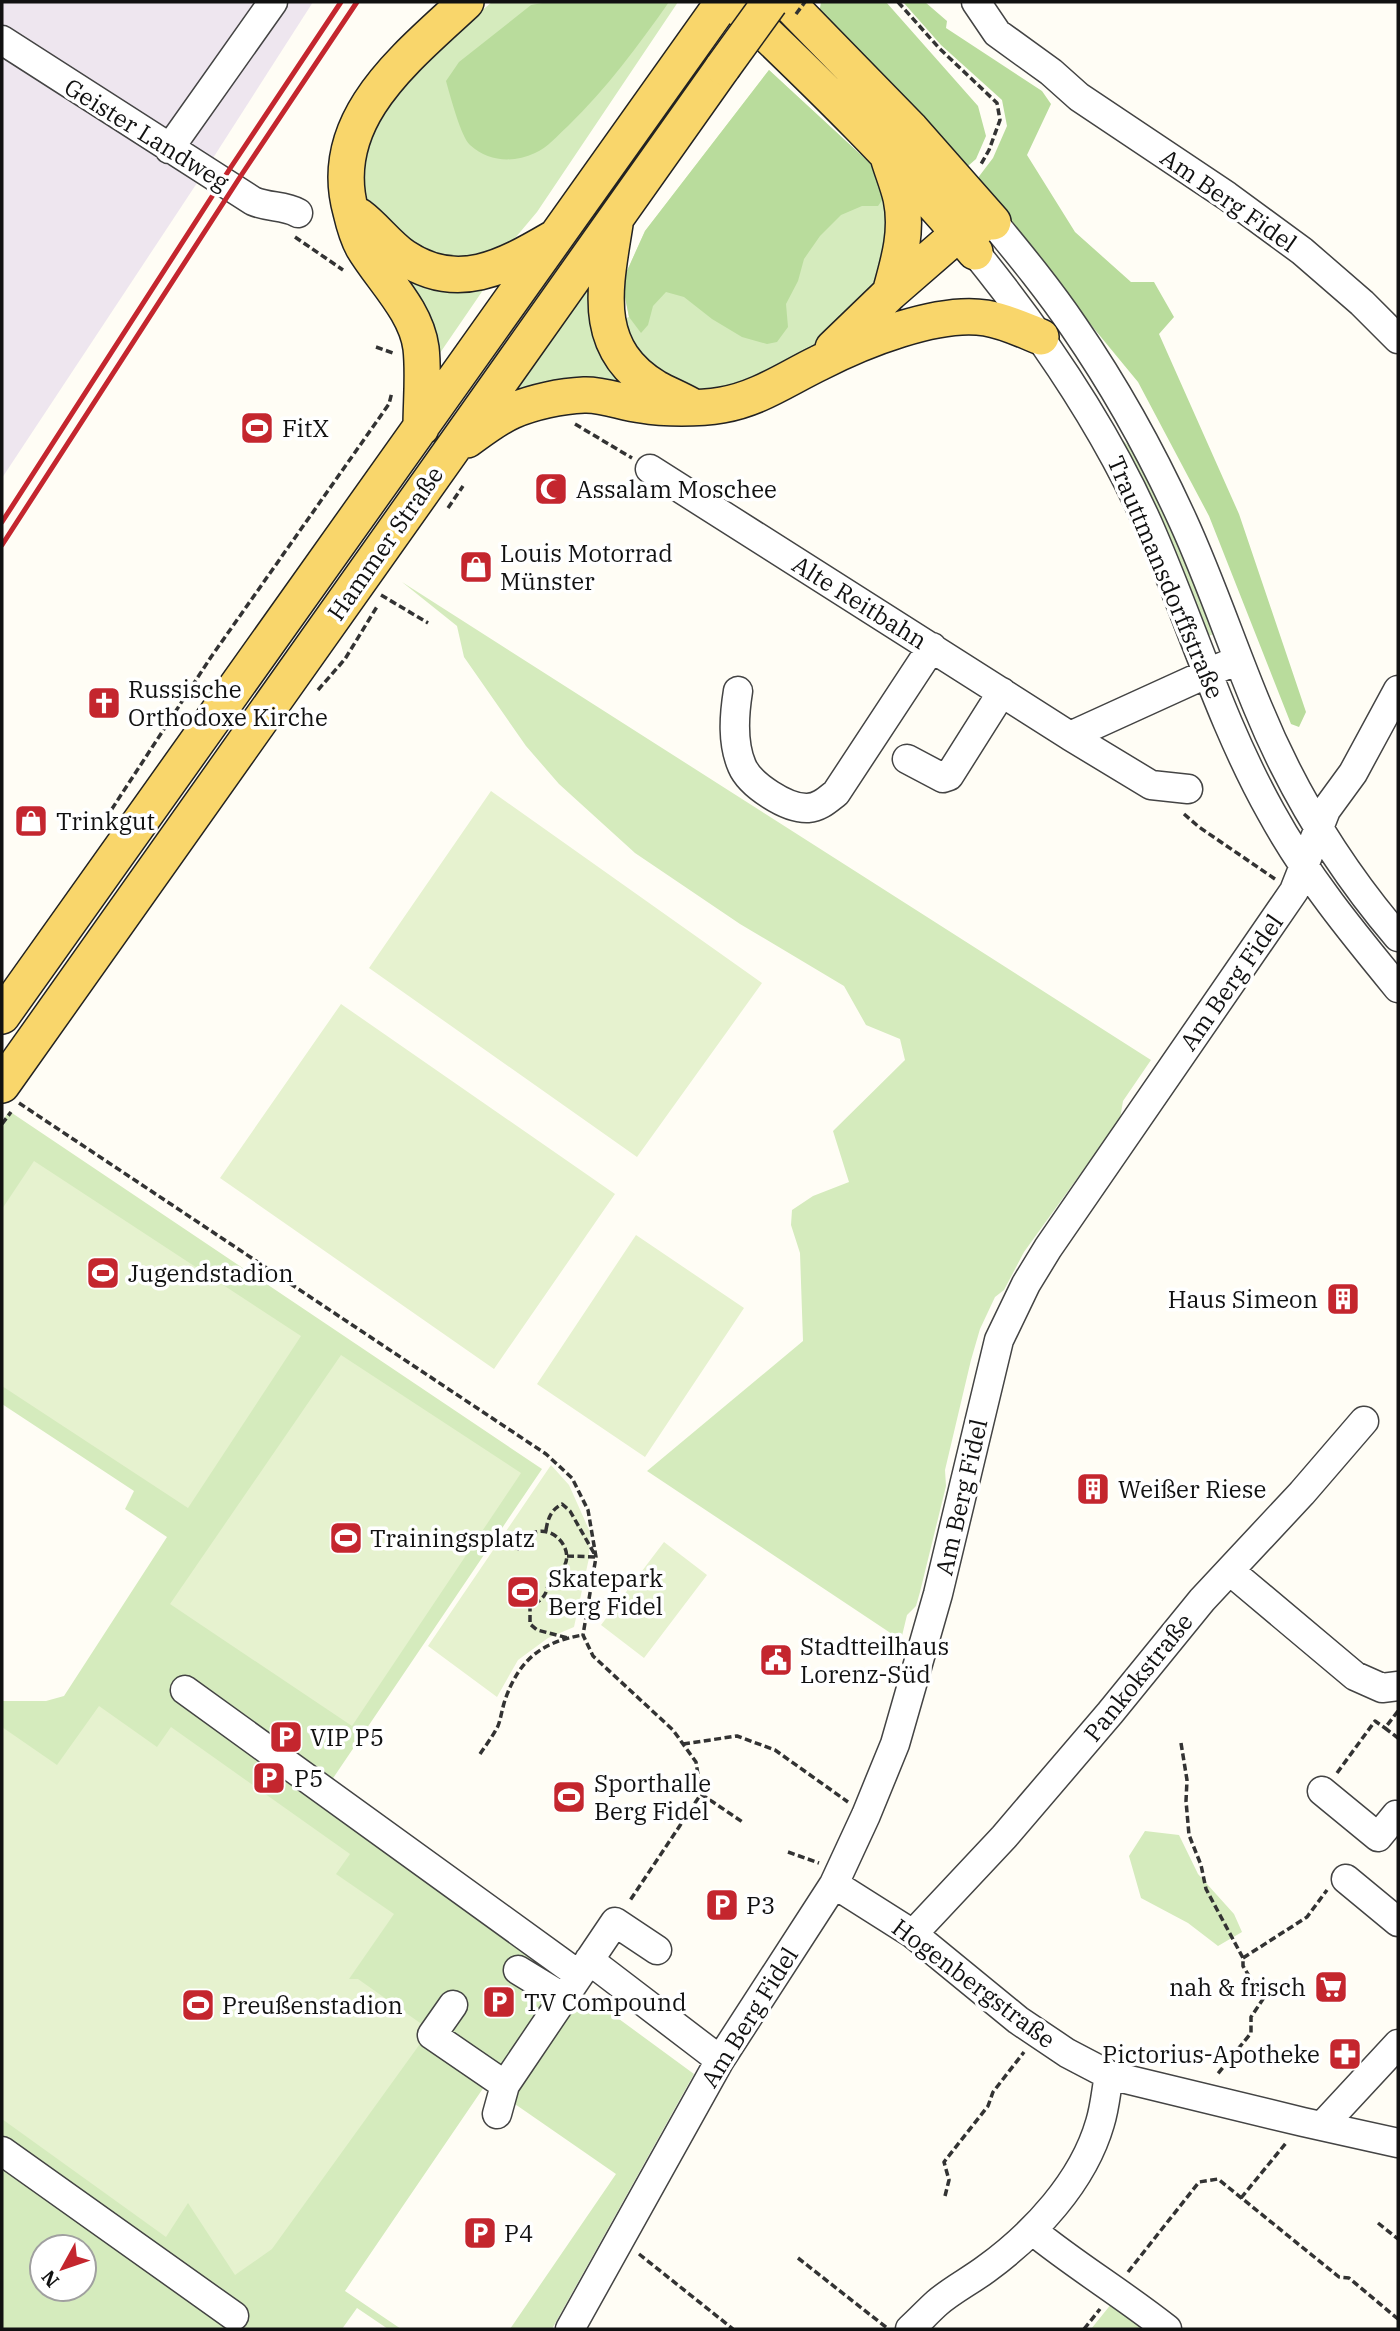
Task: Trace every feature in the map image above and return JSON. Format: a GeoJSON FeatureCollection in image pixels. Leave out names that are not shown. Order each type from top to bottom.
{"type":"FeatureCollection","features":[{"type":"Feature","properties":{"kind":"main road"},"geometry":{"type":"LineString","coordinates":[[421,428],[421,347],[396,290],[356,233],[346,198],[344,174],[348,149],[360,119],[376,92],[411,54],[466,2]]}},
{"type":"Feature","properties":{"kind":"main road","name":"Hammer Straße"},"geometry":{"type":"LineString","coordinates":[[2,1016],[723,2]]}},
{"type":"Feature","properties":{"kind":"main road","name":"Trauttmansdorffstraße"},"geometry":{"type":"LineString","coordinates":[[733,2],[887,154],[967,243]]}},
{"type":"Feature","properties":{"kind":"main road","name":"Hammer Straße"},"geometry":{"type":"LineString","coordinates":[[10,1094],[452,449],[770,2]]}},
{"type":"Feature","properties":{"kind":"main road","name":"Trauttmansdorffstraße"},"geometry":{"type":"LineString","coordinates":[[788,2],[911,129],[993,222]]}},
{"type":"Feature","properties":{"kind":"main road"},"geometry":{"type":"LineString","coordinates":[[887,154],[901,199],[904,229],[890,293]]}},
{"type":"Feature","properties":{"kind":"main road"},"geometry":{"type":"LineString","coordinates":[[349,208],[403,256],[422,267],[442,273],[466,275],[488,271],[558,236]]}},
{"type":"Feature","properties":{"kind":"main road"},"geometry":{"type":"LineString","coordinates":[[615,218],[604,300],[608,329],[618,350],[633,369],[654,387],[693,407]]}},
{"type":"Feature","properties":{"kind":"main road"},"geometry":{"type":"LineString","coordinates":[[818,363],[890,293],[967,243],[993,222]]}},
{"type":"Feature","properties":{"kind":"main road"},"geometry":{"type":"LineString","coordinates":[[868,342],[967,243]]}},
{"type":"Feature","properties":{"kind":"main road"},"geometry":{"type":"LineString","coordinates":[[452,449],[511,412],[544,401],[586,395],[644,406],[720,406],[750,398],[778,386],[818,363],[868,342],[925,323],[964,317],[986,317],[1041,337]]}},
{"type":"Feature","properties":{"kind":"street"},"geometry":{"type":"LineString","coordinates":[[169,149],[274,2]]}},
{"type":"Feature","properties":{"kind":"street","name":"Am Berg Fidel"},"geometry":{"type":"LineString","coordinates":[[976,2],[996,33],[1051,72],[1079,97],[1302,251],[1362,303],[1398,339]]}},
{"type":"Feature","properties":{"kind":"street","name":"Geister Landweg"},"geometry":{"type":"LineString","coordinates":[[2,40],[253,201],[265,206],[290,208],[295,224]]}},
{"type":"Feature","properties":{"kind":"street","name":"Trauttmansdorffstraße"},"geometry":{"type":"LineString","coordinates":[[993,222],[1075,328],[1129,415],[1184,523],[1274,743],[1319,828],[1344,867],[1398,937]]}},
{"type":"Feature","properties":{"kind":"street","name":"Trauttmansdorffstraße"},"geometry":{"type":"LineString","coordinates":[[967,243],[1041,337],[1079,394],[1112,451],[1147,522],[1249,770],[1299,879],[1331,905],[1398,988]]}},
{"type":"Feature","properties":{"kind":"street","name":"Alte Reitbahn"},"geometry":{"type":"LineString","coordinates":[[650,469],[1151,785],[1188,789]]}},
{"type":"Feature","properties":{"kind":"street"},"geometry":{"type":"LineString","coordinates":[[738,691],[735,709],[736,746],[743,769],[759,787],[784,802],[807,808],[824,804],[836,793],[932,647]]}},
{"type":"Feature","properties":{"kind":"street"},"geometry":{"type":"LineString","coordinates":[[1070,736],[1238,660]]}},
{"type":"Feature","properties":{"kind":"street","name":"Am Berg Fidel"},"geometry":{"type":"LineString","coordinates":[[570,2329],[720,2060],[837,1877],[866,1815],[895,1744],[938,1594],[999,1340],[1026,1284],[1299,879],[1326,810],[1353,774],[1398,690]]}},
{"type":"Feature","properties":{"kind":"street"},"geometry":{"type":"LineString","coordinates":[[907,759],[943,778],[949,776],[1002,692]]}},
{"type":"Feature","properties":{"kind":"street","name":"Pankokstraße"},"geometry":{"type":"LineString","coordinates":[[913,1934],[1004,1837],[1202,1600],[1302,1493],[1364,1421]]}},
{"type":"Feature","properties":{"kind":"street"},"geometry":{"type":"LineString","coordinates":[[1230,1571],[1355,1676],[1382,1688],[1398,1686]]}},
{"type":"Feature","properties":{"kind":"street"},"geometry":{"type":"LineString","coordinates":[[185,1690],[577,1978],[720,2060]]}},
{"type":"Feature","properties":{"kind":"street"},"geometry":{"type":"LineString","coordinates":[[1322,1791],[1378,1838],[1396,1815],[1398,1817]]}},
{"type":"Feature","properties":{"kind":"street","name":"Hogenbergstraße"},"geometry":{"type":"LineString","coordinates":[[837,1877],[913,1934],[1018,2020],[1068,2053],[1109,2075],[1398,2143]]}},
{"type":"Feature","properties":{"kind":"street"},"geometry":{"type":"LineString","coordinates":[[1346,1878],[1398,1922]]}},
{"type":"Feature","properties":{"kind":"street"},"geometry":{"type":"LineString","coordinates":[[497,2114],[505,2085],[615,1922],[657,1950]]}},
{"type":"Feature","properties":{"kind":"street"},"geometry":{"type":"LineString","coordinates":[[518,1970],[577,1978]]}},
{"type":"Feature","properties":{"kind":"street"},"geometry":{"type":"LineString","coordinates":[[453,2005],[432,2035],[505,2085]]}},
{"type":"Feature","properties":{"kind":"street"},"geometry":{"type":"LineString","coordinates":[[1312,2124],[1398,2044]]}},
{"type":"Feature","properties":{"kind":"street"},"geometry":{"type":"LineString","coordinates":[[910,2329],[937,2303],[1033,2231],[1069,2185],[1090,2150],[1101,2122],[1109,2075]]}},
{"type":"Feature","properties":{"kind":"street"},"geometry":{"type":"LineString","coordinates":[[2,2151],[234,2316]]}},
{"type":"Feature","properties":{"kind":"street"},"geometry":{"type":"LineString","coordinates":[[1033,2231],[1068,2260],[1167,2329]]}},
{"type":"Feature","properties":{"kind":"path"},"geometry":{"type":"LineString","coordinates":[[898,2],[939,48],[997,103],[1000,120],[980,166]]}},
{"type":"Feature","properties":{"kind":"path"},"geometry":{"type":"LineString","coordinates":[[295,224],[347,273]]}},
{"type":"Feature","properties":{"kind":"path"},"geometry":{"type":"LineString","coordinates":[[376,347],[395,354]]}},
{"type":"Feature","properties":{"kind":"path"},"geometry":{"type":"LineString","coordinates":[[106,818],[211,657],[389,404]]}},
{"type":"Feature","properties":{"kind":"path"},"geometry":{"type":"LineString","coordinates":[[573,423],[650,469]]}},
{"type":"Feature","properties":{"kind":"path"},"geometry":{"type":"LineString","coordinates":[[384,597],[428,623]]}},
{"type":"Feature","properties":{"kind":"path"},"geometry":{"type":"LineString","coordinates":[[1151,785],[1199,827],[1299,879]]}},
{"type":"Feature","properties":{"kind":"path"},"geometry":{"type":"LineString","coordinates":[[10,1094],[546,1454],[576,1485],[588,1510],[596,1557],[583,1635],[593,1656],[673,1730],[696,1762],[701,1794],[615,1922]]}},
{"type":"Feature","properties":{"kind":"path"},"geometry":{"type":"LineString","coordinates":[[546,1531],[554,1508],[562,1504],[570,1511],[596,1557]]}},
{"type":"Feature","properties":{"kind":"path"},"geometry":{"type":"LineString","coordinates":[[517,1550],[529,1535],[546,1531],[562,1541],[567,1556],[561,1570],[556,1576],[549,1578],[547,1592],[542,1599],[530,1605],[530,1624],[537,1630],[568,1637]]}},
{"type":"Feature","properties":{"kind":"path"},"geometry":{"type":"LineString","coordinates":[[567,1556],[596,1557]]}},
{"type":"Feature","properties":{"kind":"path"},"geometry":{"type":"LineString","coordinates":[[480,1754],[497,1728],[512,1682],[522,1665],[539,1650],[568,1637],[583,1635]]}},
{"type":"Feature","properties":{"kind":"path"},"geometry":{"type":"LineString","coordinates":[[1385,1728],[1398,1712]]}},
{"type":"Feature","properties":{"kind":"path"},"geometry":{"type":"LineString","coordinates":[[1340,1769],[1376,1721],[1398,1738]]}},
{"type":"Feature","properties":{"kind":"path"},"geometry":{"type":"LineString","coordinates":[[683,1744],[737,1736],[775,1751],[866,1815]]}},
{"type":"Feature","properties":{"kind":"path"},"geometry":{"type":"LineString","coordinates":[[1181,1743],[1188,1780],[1186,1801],[1189,1835],[1202,1865],[1206,1889],[1242,1958],[1242,1966],[1263,1999],[1251,2017],[1251,2033],[1199,2097]]}},
{"type":"Feature","properties":{"kind":"path"},"geometry":{"type":"LineString","coordinates":[[701,1794],[744,1823]]}},
{"type":"Feature","properties":{"kind":"path"},"geometry":{"type":"LineString","coordinates":[[788,1852],[837,1877]]}},
{"type":"Feature","properties":{"kind":"path"},"geometry":{"type":"LineString","coordinates":[[1242,1958],[1307,1917],[1332,1884],[1346,1878]]}},
{"type":"Feature","properties":{"kind":"path"},"geometry":{"type":"LineString","coordinates":[[945,2196],[949,2180],[944,2161],[989,2106],[993,2092],[1039,2034]]}},
{"type":"Feature","properties":{"kind":"path"},"geometry":{"type":"LineString","coordinates":[[1241,2199],[1312,2124]]}},
{"type":"Feature","properties":{"kind":"path"},"geometry":{"type":"LineString","coordinates":[[1113,2290],[1199,2182],[1218,2179],[1339,2277],[1349,2278],[1398,2319]]}},
{"type":"Feature","properties":{"kind":"path"},"geometry":{"type":"LineString","coordinates":[[1378,2223],[1398,2239]]}},
{"type":"Feature","properties":{"kind":"path"},"geometry":{"type":"LineString","coordinates":[[620,2239],[733,2329]]}},
{"type":"Feature","properties":{"kind":"path"},"geometry":{"type":"LineString","coordinates":[[799,2258],[888,2329]]}},
{"type":"Feature","properties":{"kind":"shaded area"},"geometry":{"type":"Polygon","coordinates":[[[2,2],[313,2],[2,478],[2,2]]]}},
{"type":"Feature","properties":{"kind":"green space"},"geometry":{"type":"Polygon","coordinates":[[[492,2],[678,2],[537,212],[516,237],[489,260],[434,263],[369,209],[362,173],[364,148],[389,101],[449,38],[492,2]]]}},
{"type":"Feature","properties":{"kind":"green space"},"geometry":{"type":"Polygon","coordinates":[[[548,2],[669,2],[609,82],[548,145],[535,153],[518,158],[501,159],[485,155],[470,145],[463,134],[446,81],[459,62],[531,5],[548,2]]]}},
{"type":"Feature","properties":{"kind":"green space"},"geometry":{"type":"Polygon","coordinates":[[[821,2],[886,2],[978,106],[986,136],[976,159],[960,173],[819,14],[821,2]]]}},
{"type":"Feature","properties":{"kind":"green space"},"geometry":{"type":"Polygon","coordinates":[[[903,2],[925,2],[947,21],[946,28],[1042,91],[1051,104],[1027,155],[1075,232],[1131,282],[1154,282],[1174,317],[1159,334],[1239,514],[1306,712],[1299,727],[1291,724],[1209,516],[1138,382],[974,183],[993,158],[1007,126],[1002,100],[941,45],[903,2]]]}},
{"type":"Feature","properties":{"kind":"green space"},"geometry":{"type":"Polygon","coordinates":[[[769,70],[874,167],[887,209],[887,270],[844,324],[777,371],[737,388],[696,392],[664,382],[615,322],[629,317],[622,282],[645,231],[769,70]]]}},
{"type":"Feature","properties":{"kind":"green space"},"geometry":{"type":"Polygon","coordinates":[[[769,70],[874,167],[885,196],[878,206],[862,206],[841,215],[820,236],[804,259],[798,281],[786,304],[788,327],[777,342],[767,344],[742,337],[712,319],[684,297],[666,292],[653,306],[648,325],[641,333],[629,317],[622,282],[645,231],[769,70]]]}},
{"type":"Feature","properties":{"kind":"green space"},"geometry":{"type":"Polygon","coordinates":[[[609,253],[601,280],[655,388],[486,425],[609,253]]]}},
{"type":"Feature","properties":{"kind":"green space"},"geometry":{"type":"Polygon","coordinates":[[[386,258],[492,277],[429,369],[386,258]]]}},
{"type":"Feature","properties":{"kind":"green space"},"geometry":{"type":"Polygon","coordinates":[[[1123,440],[1137,455],[1162,503],[1214,634],[1208,636],[1121,443],[1123,440]]]}},
{"type":"Feature","properties":{"kind":"green space"},"geometry":{"type":"Polygon","coordinates":[[[402,582],[1151,1060],[1123,1101],[1120,1119],[1024,1252],[1004,1290],[995,1297],[980,1329],[945,1470],[946,1486],[920,1592],[916,1606],[907,1615],[901,1640],[647,1471],[803,1341],[800,1253],[791,1225],[792,1210],[813,1196],[849,1182],[833,1131],[905,1060],[900,1039],[866,1025],[844,986],[740,924],[635,853],[559,784],[526,746],[464,657],[457,626],[402,582]]]}},
{"type":"Feature","properties":{"kind":"green space"},"geometry":{"type":"Polygon","coordinates":[[[491,791],[762,983],[637,1157],[369,968],[491,791]]]}},
{"type":"Feature","properties":{"kind":"green space"},"geometry":{"type":"Polygon","coordinates":[[[341,1004],[615,1194],[494,1369],[220,1178],[341,1004]]]}},
{"type":"Feature","properties":{"kind":"green space"},"geometry":{"type":"Polygon","coordinates":[[[9,1111],[542,1469],[319,1799],[694,2074],[552,2329],[510,2329],[616,2174],[486,2084],[345,2291],[401,2329],[388,2329],[357,2308],[342,2329],[2,2329],[2,1701],[46,1701],[64,1696],[167,1537],[125,1509],[134,1491],[2,1404],[2,1122],[9,1111]]]}},
{"type":"Feature","properties":{"kind":"green space","name":"Jugendstadion"},"geometry":{"type":"Polygon","coordinates":[[[34,1161],[301,1336],[188,1508],[2,1386],[2,1209],[34,1161]]]}},
{"type":"Feature","properties":{"kind":"green space"},"geometry":{"type":"Polygon","coordinates":[[[636,1235],[744,1308],[645,1457],[537,1384],[636,1235]]]}},
{"type":"Feature","properties":{"kind":"green space","name":"Trainingsplatz"},"geometry":{"type":"Polygon","coordinates":[[[341,1355],[521,1473],[352,1726],[170,1604],[341,1355]]]}},
{"type":"Feature","properties":{"kind":"green space","name":"Skatepark Berg Fidel"},"geometry":{"type":"Polygon","coordinates":[[[551,1465],[569,1485],[590,1532],[589,1558],[574,1627],[548,1638],[518,1660],[497,1697],[428,1646],[551,1465]]]}},
{"type":"Feature","properties":{"kind":"green space"},"geometry":{"type":"Polygon","coordinates":[[[664,1542],[707,1575],[644,1658],[601,1625],[664,1542]]]}},
{"type":"Feature","properties":{"kind":"green space","name":"Preußenstadion"},"geometry":{"type":"Polygon","coordinates":[[[99,1706],[157,1747],[171,1727],[350,1854],[336,1874],[394,1914],[349,1979],[358,1979],[430,2030],[272,2249],[235,2275],[188,2203],[166,2237],[2,2119],[2,1727],[57,1765],[99,1706]]]}},
{"type":"Feature","properties":{"kind":"green space"},"geometry":{"type":"Polygon","coordinates":[[[1145,1831],[1179,1835],[1198,1874],[1234,1914],[1242,1932],[1218,1946],[1188,1923],[1141,1898],[1129,1856],[1145,1831]]]}},
{"type":"Feature","properties":{"kind":"green space"},"geometry":{"type":"Polygon","coordinates":[[[1112,2303],[1149,2329],[1091,2329],[1112,2303]]]}},
{"type":"Feature","properties":{"kind":"railway"},"geometry":{"type":"LineString","coordinates":[[2,522],[341,2]]}},
{"type":"Feature","properties":{"kind":"railway"},"geometry":{"type":"LineString","coordinates":[[2,545],[242,174],[357,2]]}},
{"type":"Feature","properties":{"kind":"place","name":"FitX"},"geometry":{"type":"Point","coordinates":[257,428]}},
{"type":"Feature","properties":{"kind":"place","name":"Assalam Moschee"},"geometry":{"type":"Point","coordinates":[551,489]}},
{"type":"Feature","properties":{"kind":"place","name":"Louis Motorrad Münster"},"geometry":{"type":"Point","coordinates":[476,567]}},
{"type":"Feature","properties":{"kind":"place","name":"Russische Orthodoxe Kirche"},"geometry":{"type":"Point","coordinates":[104,703]}},
{"type":"Feature","properties":{"kind":"place","name":"Trinkgut"},"geometry":{"type":"Point","coordinates":[31,821]}},
{"type":"Feature","properties":{"kind":"place","name":"Jugendstadion"},"geometry":{"type":"Point","coordinates":[103,1273]}},
{"type":"Feature","properties":{"kind":"place","name":"Haus Simeon"},"geometry":{"type":"Point","coordinates":[1343,1299]}},
{"type":"Feature","properties":{"kind":"place","name":"Weißer Riese"},"geometry":{"type":"Point","coordinates":[1093,1489]}},
{"type":"Feature","properties":{"kind":"place","name":"Trainingsplatz"},"geometry":{"type":"Point","coordinates":[346,1538]}},
{"type":"Feature","properties":{"kind":"place","name":"Skatepark Berg Fidel"},"geometry":{"type":"Point","coordinates":[523,1592]}},
{"type":"Feature","properties":{"kind":"place","name":"Stadtteilhaus Lorenz-Süd"},"geometry":{"type":"Point","coordinates":[776,1660]}},
{"type":"Feature","properties":{"kind":"place","name":"VIP P5"},"geometry":{"type":"Point","coordinates":[286,1737]}},
{"type":"Feature","properties":{"kind":"place","name":"P5"},"geometry":{"type":"Point","coordinates":[269,1778]}},
{"type":"Feature","properties":{"kind":"place","name":"Sporthalle Berg Fidel"},"geometry":{"type":"Point","coordinates":[569,1797]}},
{"type":"Feature","properties":{"kind":"place","name":"P3"},"geometry":{"type":"Point","coordinates":[722,1905]}},
{"type":"Feature","properties":{"kind":"place","name":"nah & frisch"},"geometry":{"type":"Point","coordinates":[1331,1987]}},
{"type":"Feature","properties":{"kind":"place","name":"TV Compound"},"geometry":{"type":"Point","coordinates":[499,2002]}},
{"type":"Feature","properties":{"kind":"place","name":"Preußenstadion"},"geometry":{"type":"Point","coordinates":[198,2005]}},
{"type":"Feature","properties":{"kind":"place","name":"Pictorius-Apotheke"},"geometry":{"type":"Point","coordinates":[1345,2054]}},
{"type":"Feature","properties":{"kind":"place","name":"P4"},"geometry":{"type":"Point","coordinates":[480,2233]}}]}
